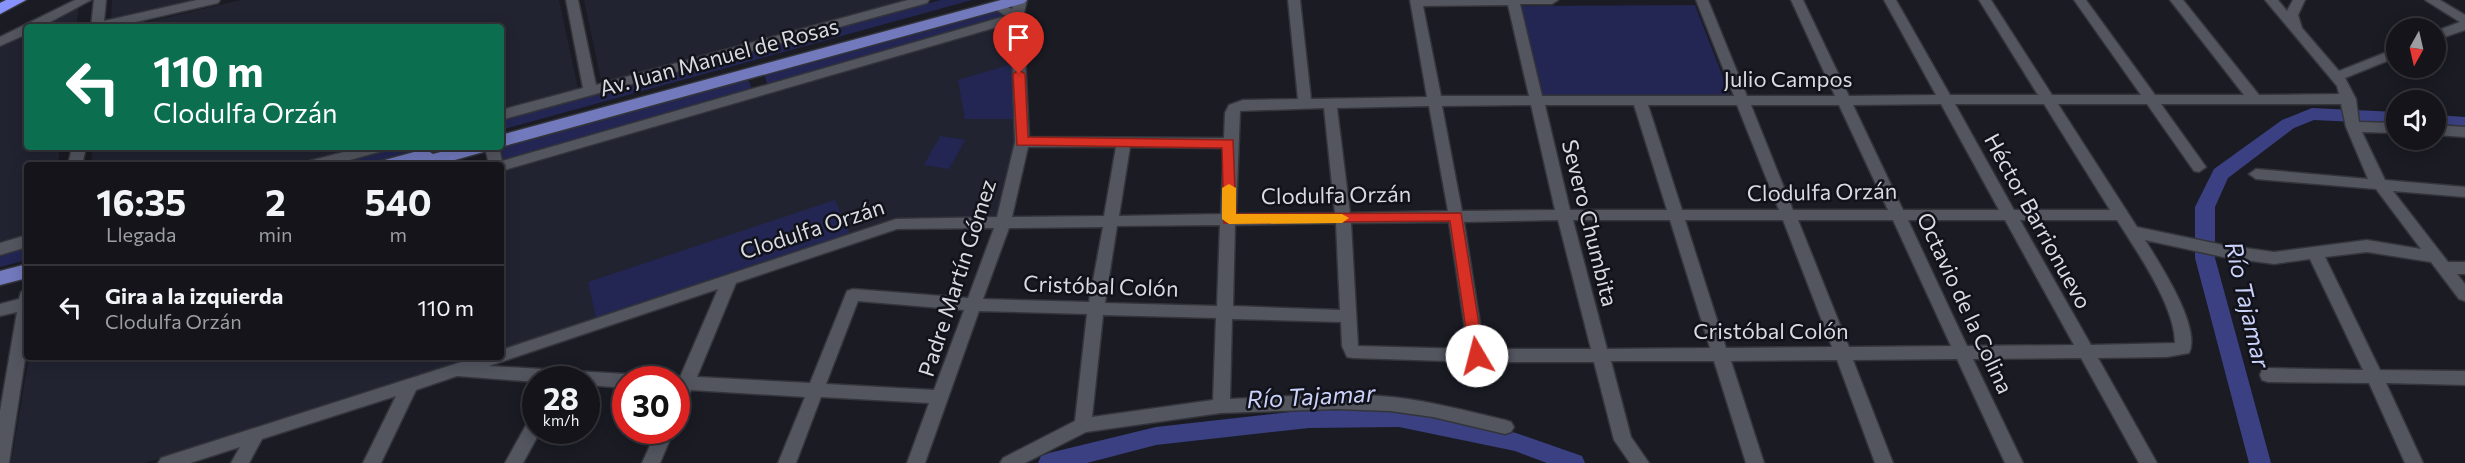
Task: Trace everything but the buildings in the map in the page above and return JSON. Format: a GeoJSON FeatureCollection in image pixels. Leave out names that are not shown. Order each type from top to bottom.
{"type":"FeatureCollection","features":[{"type":"Feature","properties":{"kind":"highway"},"geometry":{"type":"LineString","coordinates":[[0,9],[18,0]]}},
{"type":"Feature","properties":{"kind":"main road","name":"Av. Juan Manuel de Rosas"},"geometry":{"type":"LineString","coordinates":[[504,133],[991,3],[1020,0]]}},
{"type":"Feature","properties":{"kind":"main road","name":"Av. Juan Manuel de Rosas"},"geometry":{"type":"LineString","coordinates":[[504,140],[991,3]]}},
{"type":"Feature","properties":{"kind":"main road"},"geometry":{"type":"LineString","coordinates":[[398,162],[442,150]]}},
{"type":"Feature","properties":{"kind":"main road"},"geometry":{"type":"LineString","coordinates":[[426,162],[470,150]]}},
{"type":"Feature","properties":{"kind":"main road"},"geometry":{"type":"LineString","coordinates":[[0,270],[24,263]]}},
{"type":"Feature","properties":{"kind":"main road"},"geometry":{"type":"LineString","coordinates":[[0,278],[24,272]]}},
{"type":"Feature","properties":{"kind":"street"},"geometry":{"type":"LineString","coordinates":[[37,24],[85,0]]}},
{"type":"Feature","properties":{"kind":"street"},"geometry":{"type":"LineString","coordinates":[[97,24],[100,0]]}},
{"type":"Feature","properties":{"kind":"street"},"geometry":{"type":"LineString","coordinates":[[110,24],[214,0]]}},
{"type":"Feature","properties":{"kind":"street"},"geometry":{"type":"LineString","coordinates":[[572,0],[590,91]]}},
{"type":"Feature","properties":{"kind":"street"},"geometry":{"type":"LineString","coordinates":[[504,114],[923,0]]}},
{"type":"Feature","properties":{"kind":"street","name":"Padre Martín Gómez"},"geometry":{"type":"LineString","coordinates":[[916,463],[1004,222],[1022,142],[1017,17],[1020,0]]}},
{"type":"Feature","properties":{"kind":"street"},"geometry":{"type":"LineString","coordinates":[[1294,0],[1305,103]]}},
{"type":"Feature","properties":{"kind":"street"},"geometry":{"type":"LineString","coordinates":[[1477,356],[1456,216],[1417,1],[1552,0]]}},
{"type":"Feature","properties":{"kind":"street"},"geometry":{"type":"LineString","coordinates":[[1702,0],[1843,353],[1884,463]]}},
{"type":"Feature","properties":{"kind":"street","name":"Octavio de la Colina"},"geometry":{"type":"LineString","coordinates":[[1797,0],[1964,352],[2014,463]]}},
{"type":"Feature","properties":{"kind":"street","name":"Héctor Barrionuevo"},"geometry":{"type":"LineString","coordinates":[[1890,0],[2148,463]]}},
{"type":"Feature","properties":{"kind":"street"},"geometry":{"type":"LineString","coordinates":[[1985,0],[2133,232],[2223,251],[2274,258],[2367,246],[2465,268]]}},
{"type":"Feature","properties":{"kind":"street"},"geometry":{"type":"LineString","coordinates":[[2080,0],[2199,167]]}},
{"type":"Feature","properties":{"kind":"street"},"geometry":{"type":"LineString","coordinates":[[2175,0],[2254,98]]}},
{"type":"Feature","properties":{"kind":"street"},"geometry":{"type":"LineString","coordinates":[[2271,0],[2338,76],[2349,103],[2353,127],[2378,183],[2465,295]]}},
{"type":"Feature","properties":{"kind":"street"},"geometry":{"type":"LineString","coordinates":[[2299,0],[2292,15],[2299,32]]}},
{"type":"Feature","properties":{"kind":"street"},"geometry":{"type":"LineString","coordinates":[[2431,0],[2465,20]]}},
{"type":"Feature","properties":{"kind":"street","name":"Severo Chumbita"},"geometry":{"type":"LineString","coordinates":[[1513,1],[1599,354],[1623,440],[1636,459]]}},
{"type":"Feature","properties":{"kind":"street"},"geometry":{"type":"LineString","coordinates":[[991,3],[1017,17]]}},
{"type":"Feature","properties":{"kind":"street"},"geometry":{"type":"LineString","coordinates":[[504,165],[1017,17]]}},
{"type":"Feature","properties":{"kind":"street"},"geometry":{"type":"LineString","coordinates":[[2446,32],[2465,25]]}},
{"type":"Feature","properties":{"kind":"street"},"geometry":{"type":"LineString","coordinates":[[0,42],[24,30]]}},
{"type":"Feature","properties":{"kind":"street"},"geometry":{"type":"LineString","coordinates":[[2338,76],[2386,56]]}},
{"type":"Feature","properties":{"kind":"street","name":"Julio Campos"},"geometry":{"type":"LineString","coordinates":[[1229,143],[1232,113],[1234,108],[1243,105],[1435,101],[2151,98],[2254,98],[2349,103]]}},
{"type":"Feature","properties":{"kind":"street"},"geometry":{"type":"LineString","coordinates":[[1640,101],[1755,463]]}},
{"type":"Feature","properties":{"kind":"street"},"geometry":{"type":"LineString","coordinates":[[1330,104],[1343,218],[1348,316]]}},
{"type":"Feature","properties":{"kind":"street"},"geometry":{"type":"LineString","coordinates":[[2353,127],[2386,128]]}},
{"type":"Feature","properties":{"kind":"street"},"geometry":{"type":"LineString","coordinates":[[1022,142],[1229,143],[1229,219],[1221,406]]}},
{"type":"Feature","properties":{"kind":"street"},"geometry":{"type":"LineString","coordinates":[[1083,425],[1096,309],[1124,144]]}},
{"type":"Feature","properties":{"kind":"street"},"geometry":{"type":"LineString","coordinates":[[325,162],[370,150]]}},
{"type":"Feature","properties":{"kind":"street"},"geometry":{"type":"LineString","coordinates":[[2256,174],[2465,192]]}},
{"type":"Feature","properties":{"kind":"street","name":"Clodulfa Orzán"},"geometry":{"type":"LineString","coordinates":[[504,355],[896,225],[1564,215],[2122,215]]}},
{"type":"Feature","properties":{"kind":"street","name":"Cristóbal Colón"},"geometry":{"type":"LineString","coordinates":[[816,390],[853,295],[974,305],[1348,316],[1353,352],[1477,356],[2177,351],[2183,348],[2185,342],[2177,315],[2158,273],[2133,232]]}},
{"type":"Feature","properties":{"kind":"street"},"geometry":{"type":"LineString","coordinates":[[0,249],[24,243]]}},
{"type":"Feature","properties":{"kind":"street"},"geometry":{"type":"LineString","coordinates":[[2315,253],[2345,311],[2373,378],[2414,463]]}},
{"type":"Feature","properties":{"kind":"street"},"geometry":{"type":"LineString","coordinates":[[689,366],[730,280]]}},
{"type":"Feature","properties":{"kind":"street"},"geometry":{"type":"LineString","coordinates":[[0,310],[24,302]]}},
{"type":"Feature","properties":{"kind":"street"},"geometry":{"type":"LineString","coordinates":[[0,460],[24,319]]}},
{"type":"Feature","properties":{"kind":"street"},"geometry":{"type":"LineString","coordinates":[[167,463],[488,360]]}},
{"type":"Feature","properties":{"kind":"street"},"geometry":{"type":"LineString","coordinates":[[457,370],[522,376]]}},
{"type":"Feature","properties":{"kind":"street"},"geometry":{"type":"LineString","coordinates":[[2268,375],[2465,378]]}},
{"type":"Feature","properties":{"kind":"street"},"geometry":{"type":"LineString","coordinates":[[690,383],[941,396]]}},
{"type":"Feature","properties":{"kind":"street"},"geometry":{"type":"LineString","coordinates":[[372,463],[410,386]]}},
{"type":"Feature","properties":{"kind":"street"},"geometry":{"type":"LineString","coordinates":[[787,463],[816,390]]}},
{"type":"Feature","properties":{"kind":"street"},"geometry":{"type":"LineString","coordinates":[[1009,463],[1083,425],[1221,406],[1337,402],[1390,404],[1433,410],[1505,427]]}},
{"type":"Feature","properties":{"kind":"street"},"geometry":{"type":"LineString","coordinates":[[240,463],[256,435]]}},
{"type":"Feature","properties":{"kind":"street"},"geometry":{"type":"LineString","coordinates":[[514,463],[524,444]]}},
{"type":"Feature","properties":{"kind":"street"},"geometry":{"type":"LineString","coordinates":[[651,463],[660,444]]}},
{"type":"Feature","properties":{"kind":"shaded area"},"geometry":{"type":"Polygon","coordinates":[[[112,0],[191,0],[111,18],[112,0]]]}},
{"type":"Feature","properties":{"kind":"shaded area"},"geometry":{"type":"Polygon","coordinates":[[[241,0],[559,0],[578,89],[504,108],[504,24],[139,24],[241,0]]]}},
{"type":"Feature","properties":{"kind":"shaded area"},"geometry":{"type":"Polygon","coordinates":[[[584,0],[910,0],[602,85],[584,0]]]}},
{"type":"Feature","properties":{"kind":"shaded area"},"geometry":{"type":"Polygon","coordinates":[[[941,0],[972,0],[504,129],[504,117],[941,0]]]}},
{"type":"Feature","properties":{"kind":"shaded area"},"geometry":{"type":"Polygon","coordinates":[[[79,5],[76,24],[42,24],[79,5]]]}},
{"type":"Feature","properties":{"kind":"shaded area"},"geometry":{"type":"Polygon","coordinates":[[[1695,5],[1730,95],[1542,96],[1521,6],[1695,5]]]}},
{"type":"Feature","properties":{"kind":"shaded area"},"geometry":{"type":"Polygon","coordinates":[[[998,9],[1005,12],[1007,20],[769,90],[765,77],[768,73],[998,9]]]}},
{"type":"Feature","properties":{"kind":"shaded area"},"geometry":{"type":"Polygon","coordinates":[[[1007,20],[1015,141],[996,218],[913,218],[882,224],[504,348],[504,169],[1007,20]]]}},
{"type":"Feature","properties":{"kind":"shaded area"},"geometry":{"type":"Polygon","coordinates":[[[24,34],[24,150],[60,150],[58,162],[24,162],[24,237],[0,243],[0,46],[24,34]]]}},
{"type":"Feature","properties":{"kind":"shaded area"},"geometry":{"type":"Polygon","coordinates":[[[1012,64],[1014,119],[965,119],[958,80],[1012,64]]]}},
{"type":"Feature","properties":{"kind":"shaded area"},"geometry":{"type":"Polygon","coordinates":[[[737,81],[749,81],[754,95],[504,169],[500,151],[504,150],[504,146],[737,81]]]}},
{"type":"Feature","properties":{"kind":"shaded area"},"geometry":{"type":"Polygon","coordinates":[[[940,136],[965,140],[949,169],[924,165],[940,136]]]}},
{"type":"Feature","properties":{"kind":"shaded area"},"geometry":{"type":"Polygon","coordinates":[[[93,150],[346,150],[300,162],[91,162],[93,150]]]}},
{"type":"Feature","properties":{"kind":"shaded area"},"geometry":{"type":"Polygon","coordinates":[[[383,150],[427,150],[384,162],[338,162],[383,150]]]}},
{"type":"Feature","properties":{"kind":"shaded area"},"geometry":{"type":"Polygon","coordinates":[[[835,200],[850,234],[596,318],[588,282],[835,200]]]}},
{"type":"Feature","properties":{"kind":"shaded area"},"geometry":{"type":"Polygon","coordinates":[[[24,248],[24,261],[0,267],[0,254],[24,248]]]}},
{"type":"Feature","properties":{"kind":"shaded area"},"geometry":{"type":"Polygon","coordinates":[[[28,360],[466,360],[145,463],[11,463],[28,360]]]}},
{"type":"Feature","properties":{"kind":"waterway","name":"Río Tajamar"},"geometry":{"type":"LineString","coordinates":[[2260,463],[2205,258],[2205,207],[2221,174],[2288,124],[2312,114],[2386,117]]}},
{"type":"Feature","properties":{"kind":"waterway","name":"Río Tajamar"},"geometry":{"type":"LineString","coordinates":[[2446,122],[2465,123]]}},
{"type":"Feature","properties":{"kind":"waterway","name":"Río Tajamar"},"geometry":{"type":"LineString","coordinates":[[1049,463],[1156,436],[1309,419],[1399,418],[1516,442],[1574,463]]}},
{"type":"Feature","properties":{"kind":"slow traffic"},"geometry":{"type":"LineString","coordinates":[[1229,188],[1229,219],[1342,218]]}},
{"type":"Feature","properties":{"kind":"route"},"geometry":{"type":"LineString","coordinates":[[1019,74],[1022,142],[1229,143],[1229,219],[1456,216],[1477,356]]}}]}
